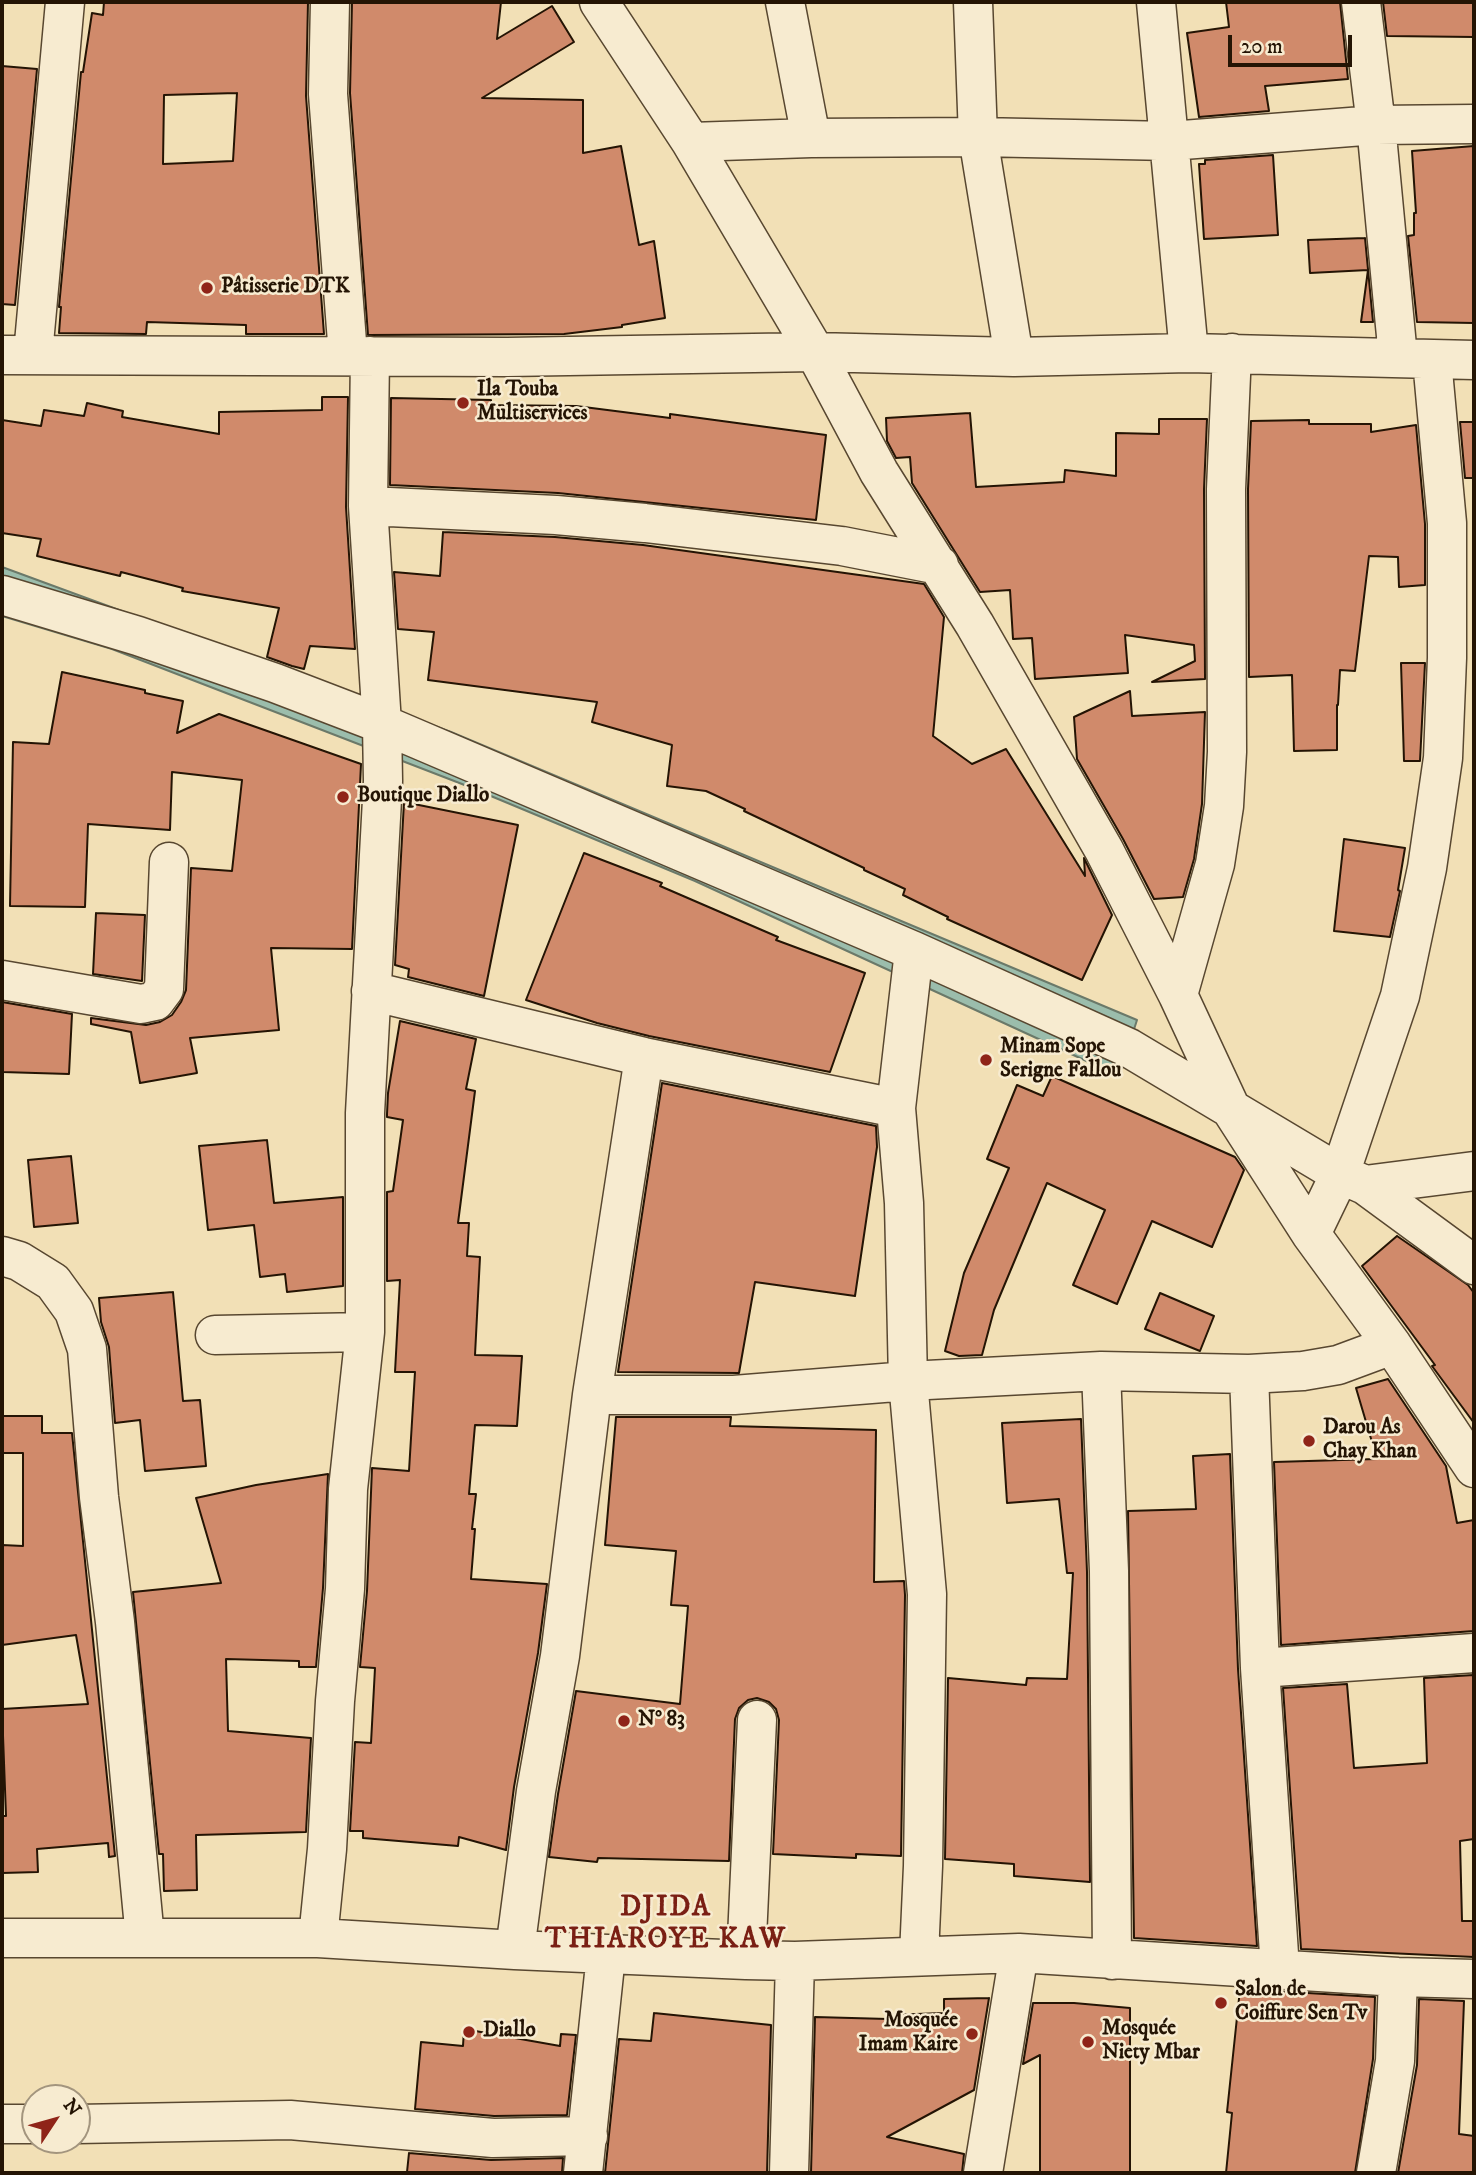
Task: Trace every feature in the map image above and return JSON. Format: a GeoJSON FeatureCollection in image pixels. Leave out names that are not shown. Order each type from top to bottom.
{"type":"FeatureCollection","features":[{"type":"Feature","properties":{"kind":"street"},"geometry":{"type":"LineString","coordinates":[[65,2],[17,355],[508,357],[815,352],[1014,357],[1231,353],[1474,360]]}},
{"type":"Feature","properties":{"kind":"street"},"geometry":{"type":"LineString","coordinates":[[318,1938],[327,1849],[335,1701],[345,1589],[348,1489],[365,1332],[365,1113],[383,781],[382,724],[359,356],[328,94],[330,2]]}},
{"type":"Feature","properties":{"kind":"street"},"geometry":{"type":"LineString","coordinates":[[599,2],[691,142],[815,352],[879,472],[939,565],[1104,850],[1178,995],[1232,1111],[1311,1234],[1392,1345],[1474,1468]]}},
{"type":"Feature","properties":{"kind":"street"},"geometry":{"type":"LineString","coordinates":[[785,2],[811,138]]}},
{"type":"Feature","properties":{"kind":"street"},"geometry":{"type":"LineString","coordinates":[[973,2],[978,137],[1014,357]]}},
{"type":"Feature","properties":{"kind":"street"},"geometry":{"type":"LineString","coordinates":[[1156,2],[1189,353]]}},
{"type":"Feature","properties":{"kind":"street"},"geometry":{"type":"LineString","coordinates":[[1311,1234],[1352,1180],[1400,996],[1427,868],[1443,758],[1447,658],[1447,523],[1415,359],[1376,125],[1361,2]]}},
{"type":"Feature","properties":{"kind":"street"},"geometry":{"type":"LineString","coordinates":[[691,142],[978,137],[1170,141],[1376,125],[1474,124]]}},
{"type":"Feature","properties":{"kind":"street"},"geometry":{"type":"LineString","coordinates":[[1178,995],[1215,864],[1224,806],[1227,752],[1226,489],[1231,353]]}},
{"type":"Feature","properties":{"kind":"street"},"geometry":{"type":"LineString","coordinates":[[368,506],[543,514],[659,524],[842,547],[939,565]]}},
{"type":"Feature","properties":{"kind":"street"},"geometry":{"type":"LineString","coordinates":[[2,595],[138,636],[275,683],[382,724],[915,951],[1129,1048],[1352,1180],[1474,1265]]}},
{"type":"Feature","properties":{"kind":"street"},"geometry":{"type":"LineString","coordinates":[[2,980],[141,1004],[155,1001],[164,989],[169,862]]}},
{"type":"Feature","properties":{"kind":"street"},"geometry":{"type":"LineString","coordinates":[[915,951],[896,1108],[904,1203],[908,1381],[927,1594],[919,1955]]}},
{"type":"Feature","properties":{"kind":"street"},"geometry":{"type":"LineString","coordinates":[[371,990],[644,1057],[896,1108]]}},
{"type":"Feature","properties":{"kind":"street"},"geometry":{"type":"LineString","coordinates":[[515,1950],[536,1791],[560,1656],[592,1395],[644,1057]]}},
{"type":"Feature","properties":{"kind":"street"},"geometry":{"type":"LineString","coordinates":[[1352,1180],[1474,1171]]}},
{"type":"Feature","properties":{"kind":"street"},"geometry":{"type":"LineString","coordinates":[[2,1255],[19,1261],[54,1282],[74,1311],[87,1349],[145,1938]]}},
{"type":"Feature","properties":{"kind":"street"},"geometry":{"type":"LineString","coordinates":[[215,1335],[365,1332]]}},
{"type":"Feature","properties":{"kind":"street"},"geometry":{"type":"LineString","coordinates":[[592,1395],[734,1395],[908,1381],[1101,1371],[1249,1374],[1303,1371],[1338,1365],[1392,1345]]}},
{"type":"Feature","properties":{"kind":"street"},"geometry":{"type":"LineString","coordinates":[[1101,1371],[1109,1571],[1112,1960]]}},
{"type":"Feature","properties":{"kind":"street"},"geometry":{"type":"LineString","coordinates":[[1249,1374],[1260,1668],[1280,1969]]}},
{"type":"Feature","properties":{"kind":"street"},"geometry":{"type":"LineString","coordinates":[[1260,1668],[1474,1653]]}},
{"type":"Feature","properties":{"kind":"street"},"geometry":{"type":"LineString","coordinates":[[746,1960],[757,1720]]}},
{"type":"Feature","properties":{"kind":"street"},"geometry":{"type":"LineString","coordinates":[[2,1938],[318,1938],[606,1955],[795,1961],[1019,1953],[1398,1977],[1474,1979]]}},
{"type":"Feature","properties":{"kind":"street"},"geometry":{"type":"LineString","coordinates":[[983,2173],[1019,1953]]}},
{"type":"Feature","properties":{"kind":"street"},"geometry":{"type":"LineString","coordinates":[[583,2173],[606,1955]]}},
{"type":"Feature","properties":{"kind":"street"},"geometry":{"type":"LineString","coordinates":[[789,2173],[795,1961]]}},
{"type":"Feature","properties":{"kind":"street"},"geometry":{"type":"LineString","coordinates":[[1376,2173],[1395,2061],[1398,1977]]}},
{"type":"Feature","properties":{"kind":"street"},"geometry":{"type":"LineString","coordinates":[[91,2124],[290,2120],[455,2136],[588,2136]]}},
{"type":"Feature","properties":{"kind":"street"},"geometry":{"type":"LineString","coordinates":[[2,2124],[21,2124]]}},
{"type":"Feature","properties":{"kind":"shaded area"},"geometry":{"type":"Polygon","coordinates":[[[2,567],[451,732],[1137,1020],[1119,1076],[695,881],[462,784],[112,649],[2,616],[2,567]]]}},
{"type":"Feature","properties":{"kind":"building"},"geometry":{"type":"Polygon","coordinates":[[[104,2],[308,2],[306,96],[324,334],[246,334],[246,325],[147,322],[146,334],[59,333],[59,307],[81,72],[92,13],[103,15],[104,2]],[[237,93],[164,95],[163,164],[233,161],[237,93]]]}},
{"type":"Feature","properties":{"kind":"building"},"geometry":{"type":"Polygon","coordinates":[[[352,2],[501,2],[497,39],[552,6],[574,42],[482,98],[583,100],[583,153],[621,146],[639,245],[654,241],[665,318],[622,327],[564,334],[368,335],[350,93],[352,2]]]}},
{"type":"Feature","properties":{"kind":"building"},"geometry":{"type":"Polygon","coordinates":[[[1226,2],[1340,2],[1348,79],[1265,86],[1269,111],[1199,117],[1187,33],[1229,27],[1226,2]]]}},
{"type":"Feature","properties":{"kind":"building"},"geometry":{"type":"Polygon","coordinates":[[[1383,2],[1474,2],[1474,37],[1387,36],[1383,2]]]}},
{"type":"Feature","properties":{"kind":"building"},"geometry":{"type":"Polygon","coordinates":[[[2,66],[37,69],[15,305],[2,304],[2,66]]]}},
{"type":"Feature","properties":{"kind":"building"},"geometry":{"type":"Polygon","coordinates":[[[1474,146],[1474,323],[1417,322],[1408,236],[1414,235],[1416,213],[1412,151],[1474,146]]]}},
{"type":"Feature","properties":{"kind":"building"},"geometry":{"type":"Polygon","coordinates":[[[1273,155],[1278,235],[1204,239],[1199,164],[1205,164],[1205,160],[1273,155]]]}},
{"type":"Feature","properties":{"kind":"building"},"geometry":{"type":"Polygon","coordinates":[[[1365,238],[1373,322],[1361,322],[1368,270],[1310,273],[1308,240],[1365,238]]]}},
{"type":"Feature","properties":{"kind":"building"},"geometry":{"type":"Polygon","coordinates":[[[322,397],[348,397],[346,507],[355,649],[310,646],[304,669],[292,666],[267,657],[279,608],[182,591],[183,588],[121,572],[120,576],[37,556],[41,539],[2,533],[2,420],[41,426],[44,410],[84,416],[87,403],[123,411],[122,417],[219,434],[219,412],[322,410],[322,397]]]}},
{"type":"Feature","properties":{"kind":"building"},"geometry":{"type":"Polygon","coordinates":[[[391,398],[491,400],[491,405],[576,406],[670,418],[670,414],[826,435],[816,520],[558,493],[390,485],[391,398]]]}},
{"type":"Feature","properties":{"kind":"building"},"geometry":{"type":"Polygon","coordinates":[[[970,413],[976,487],[1064,482],[1065,470],[1116,476],[1116,433],[1159,434],[1159,419],[1207,419],[1204,489],[1205,679],[1152,682],[1195,661],[1194,645],[1125,635],[1128,673],[1035,679],[1032,638],[1013,639],[1010,590],[980,592],[912,483],[910,457],[896,458],[887,441],[886,418],[970,413]]]}},
{"type":"Feature","properties":{"kind":"building"},"geometry":{"type":"Polygon","coordinates":[[[1309,420],[1309,424],[1371,424],[1371,432],[1416,425],[1425,524],[1425,585],[1399,587],[1398,557],[1369,556],[1355,671],[1340,670],[1337,750],[1294,751],[1292,675],[1249,677],[1248,489],[1251,421],[1309,420]]]}},
{"type":"Feature","properties":{"kind":"building"},"geometry":{"type":"Polygon","coordinates":[[[1460,422],[1474,422],[1474,478],[1465,478],[1460,422]]]}},
{"type":"Feature","properties":{"kind":"building"},"geometry":{"type":"Polygon","coordinates":[[[443,532],[555,537],[643,545],[924,584],[944,617],[933,736],[972,764],[1006,749],[1085,876],[1084,858],[1112,915],[1082,980],[947,919],[948,917],[903,895],[905,889],[744,811],[745,809],[706,791],[667,786],[672,745],[592,722],[597,702],[428,680],[434,632],[398,629],[394,572],[440,576],[443,532]]]}},
{"type":"Feature","properties":{"kind":"building"},"geometry":{"type":"Polygon","coordinates":[[[1401,663],[1425,663],[1420,761],[1404,761],[1401,663]]]}},
{"type":"Feature","properties":{"kind":"building"},"geometry":{"type":"Polygon","coordinates":[[[62,672],[183,701],[177,733],[219,714],[361,764],[352,949],[271,948],[279,1030],[190,1038],[197,1073],[140,1083],[131,1032],[91,1024],[91,1018],[146,1025],[160,1022],[172,1015],[181,1002],[186,990],[191,868],[232,871],[242,780],[172,772],[170,830],[88,824],[85,907],[10,906],[13,742],[49,744],[62,672]]]}},
{"type":"Feature","properties":{"kind":"building"},"geometry":{"type":"Polygon","coordinates":[[[1130,691],[1132,716],[1205,712],[1202,804],[1194,859],[1183,897],[1154,899],[1077,759],[1074,717],[1130,691]]]}},
{"type":"Feature","properties":{"kind":"building"},"geometry":{"type":"Polygon","coordinates":[[[404,802],[518,825],[484,996],[408,977],[409,969],[395,965],[404,802]]]}},
{"type":"Feature","properties":{"kind":"building"},"geometry":{"type":"Polygon","coordinates":[[[1344,839],[1405,848],[1398,890],[1400,891],[1390,937],[1334,931],[1344,839]]]}},
{"type":"Feature","properties":{"kind":"building"},"geometry":{"type":"Polygon","coordinates":[[[584,853],[662,883],[660,886],[778,937],[776,940],[865,973],[830,1072],[649,1036],[597,1023],[526,1000],[584,853]]]}},
{"type":"Feature","properties":{"kind":"building"},"geometry":{"type":"Polygon","coordinates":[[[96,913],[145,915],[142,981],[93,974],[96,913]]]}},
{"type":"Feature","properties":{"kind":"building"},"geometry":{"type":"Polygon","coordinates":[[[2,1002],[72,1014],[69,1074],[2,1072],[2,1002]]]}},
{"type":"Feature","properties":{"kind":"building"},"geometry":{"type":"Polygon","coordinates":[[[400,1021],[476,1039],[466,1089],[475,1091],[458,1223],[469,1223],[467,1256],[480,1257],[475,1355],[522,1356],[517,1426],[475,1425],[469,1494],[476,1494],[471,1579],[547,1584],[506,1850],[459,1837],[458,1846],[363,1838],[363,1831],[350,1831],[355,1742],[371,1743],[375,1668],[360,1667],[367,1591],[372,1468],[409,1471],[415,1372],[395,1372],[400,1280],[387,1281],[387,1192],[393,1191],[403,1120],[387,1117],[388,1093],[400,1021]]]}},
{"type":"Feature","properties":{"kind":"building"},"geometry":{"type":"Polygon","coordinates":[[[1052,1076],[1235,1157],[1244,1170],[1212,1247],[1152,1221],[1117,1304],[1073,1285],[1105,1210],[1047,1183],[994,1310],[982,1355],[959,1356],[945,1351],[964,1273],[1009,1168],[987,1159],[1017,1085],[1043,1096],[1052,1076]]]}},
{"type":"Feature","properties":{"kind":"building"},"geometry":{"type":"Polygon","coordinates":[[[662,1083],[876,1126],[877,1147],[855,1296],[755,1282],[739,1373],[618,1372],[662,1083]]]}},
{"type":"Feature","properties":{"kind":"building"},"geometry":{"type":"Polygon","coordinates":[[[267,1140],[274,1203],[343,1197],[343,1286],[287,1292],[285,1274],[260,1277],[254,1225],[208,1230],[199,1146],[267,1140]]]}},
{"type":"Feature","properties":{"kind":"building"},"geometry":{"type":"Polygon","coordinates":[[[71,1156],[78,1223],[34,1227],[28,1160],[71,1156]]]}},
{"type":"Feature","properties":{"kind":"building"},"geometry":{"type":"Polygon","coordinates":[[[1397,1236],[1468,1285],[1474,1293],[1474,1423],[1362,1266],[1397,1236]]]}},
{"type":"Feature","properties":{"kind":"building"},"geometry":{"type":"Polygon","coordinates":[[[173,1292],[183,1401],[200,1400],[206,1466],[145,1471],[140,1420],[115,1423],[109,1347],[101,1322],[99,1298],[173,1292]]]}},
{"type":"Feature","properties":{"kind":"building"},"geometry":{"type":"Polygon","coordinates":[[[1160,1293],[1214,1316],[1200,1351],[1145,1329],[1160,1293]]]}},
{"type":"Feature","properties":{"kind":"building"},"geometry":{"type":"Polygon","coordinates":[[[1388,1379],[1446,1466],[1457,1523],[1474,1520],[1474,1631],[1281,1645],[1274,1462],[1377,1459],[1356,1388],[1388,1379]]]}},
{"type":"Feature","properties":{"kind":"building"},"geometry":{"type":"Polygon","coordinates":[[[2,1416],[42,1416],[42,1433],[72,1433],[115,1856],[109,1857],[108,1843],[37,1849],[38,1872],[2,1873],[2,1816],[6,1816],[2,1709],[88,1704],[76,1635],[2,1645],[2,1545],[23,1546],[23,1453],[2,1453],[2,1416]]]}},
{"type":"Feature","properties":{"kind":"building"},"geometry":{"type":"Polygon","coordinates":[[[616,1417],[731,1417],[730,1426],[876,1430],[874,1582],[904,1581],[905,1595],[901,1856],[856,1854],[856,1858],[773,1854],[779,1720],[776,1709],[769,1702],[757,1698],[748,1700],[739,1708],[735,1719],[729,1861],[598,1858],[597,1862],[549,1857],[576,1691],[680,1704],[688,1606],[671,1605],[676,1551],[605,1545],[616,1417]]]}},
{"type":"Feature","properties":{"kind":"building"},"geometry":{"type":"Polygon","coordinates":[[[1081,1419],[1087,1572],[1090,1882],[1014,1876],[1014,1864],[945,1859],[948,1678],[1026,1685],[1027,1678],[1067,1679],[1073,1573],[1067,1573],[1059,1499],[1007,1503],[1002,1423],[1081,1419]]]}},
{"type":"Feature","properties":{"kind":"building"},"geometry":{"type":"Polygon","coordinates":[[[1230,1454],[1238,1669],[1257,1946],[1134,1938],[1128,1511],[1196,1509],[1193,1456],[1230,1454]]]}},
{"type":"Feature","properties":{"kind":"building"},"geometry":{"type":"Polygon","coordinates":[[[328,1474],[316,1667],[299,1667],[299,1661],[226,1659],[228,1731],[311,1738],[306,1832],[196,1835],[197,1890],[164,1891],[163,1854],[159,1854],[133,1592],[221,1583],[196,1498],[328,1474]]]}},
{"type":"Feature","properties":{"kind":"building"},"geometry":{"type":"Polygon","coordinates":[[[1474,1675],[1474,1839],[1460,1841],[1462,1921],[1474,1921],[1474,1957],[1301,1949],[1283,1688],[1347,1684],[1354,1768],[1427,1763],[1424,1678],[1474,1675]]]}},
{"type":"Feature","properties":{"kind":"building"},"geometry":{"type":"Polygon","coordinates":[[[1240,1989],[1375,1997],[1373,2059],[1355,2173],[1226,2173],[1232,2113],[1227,2112],[1240,1989]]]}},
{"type":"Feature","properties":{"kind":"building"},"geometry":{"type":"Polygon","coordinates":[[[989,1998],[974,2090],[887,2137],[964,2154],[962,2173],[811,2173],[815,2017],[888,2019],[888,2015],[944,2013],[944,1999],[989,1998]]]}},
{"type":"Feature","properties":{"kind":"building"},"geometry":{"type":"Polygon","coordinates":[[[1419,1999],[1464,2001],[1459,2134],[1474,2136],[1474,2173],[1398,2173],[1417,2065],[1419,1999]]]}},
{"type":"Feature","properties":{"kind":"building"},"geometry":{"type":"Polygon","coordinates":[[[1033,2003],[1074,2003],[1130,2008],[1130,2173],[1040,2173],[1040,2055],[1023,2064],[1033,2003]]]}},
{"type":"Feature","properties":{"kind":"building"},"geometry":{"type":"Polygon","coordinates":[[[654,2013],[771,2025],[767,2173],[605,2173],[619,2039],[651,2041],[654,2013]]]}},
{"type":"Feature","properties":{"kind":"building"},"geometry":{"type":"Polygon","coordinates":[[[464,2029],[560,2046],[561,2034],[576,2035],[567,2115],[494,2116],[415,2109],[421,2042],[463,2046],[464,2029]]]}},
{"type":"Feature","properties":{"kind":"building"},"geometry":{"type":"Polygon","coordinates":[[[409,2153],[491,2160],[563,2158],[562,2173],[407,2172],[409,2153]]]}},
{"type":"Feature","properties":{"kind":"place","name":"Pâtisserie DTK"},"geometry":{"type":"Point","coordinates":[207,288]}},
{"type":"Feature","properties":{"kind":"place","name":"Ila Touba Multiservices"},"geometry":{"type":"Point","coordinates":[463,403]}},
{"type":"Feature","properties":{"kind":"place","name":"Boutique Diallo"},"geometry":{"type":"Point","coordinates":[343,797]}},
{"type":"Feature","properties":{"kind":"place","name":"Minam Sope Serigne Fallou"},"geometry":{"type":"Point","coordinates":[986,1060]}},
{"type":"Feature","properties":{"kind":"place","name":"Darou As Chay Khan"},"geometry":{"type":"Point","coordinates":[1309,1441]}},
{"type":"Feature","properties":{"kind":"place","name":"N° 83"},"geometry":{"type":"Point","coordinates":[624,1721]}},
{"type":"Feature","properties":{"kind":"place","name":"Salon de Coiffure Sen Tv"},"geometry":{"type":"Point","coordinates":[1221,2003]}},
{"type":"Feature","properties":{"kind":"place","name":"Diallo"},"geometry":{"type":"Point","coordinates":[469,2032]}},
{"type":"Feature","properties":{"kind":"place","name":"Mosquée Imam Kaire"},"geometry":{"type":"Point","coordinates":[972,2034]}},
{"type":"Feature","properties":{"kind":"place","name":"Mosquée Niety Mbar"},"geometry":{"type":"Point","coordinates":[1088,2042]}},
{"type":"Feature","properties":{"kind":"district","name":"DJIDA THIAROYE KAW"},"geometry":{"type":"Point","coordinates":[666,1925]}}]}
